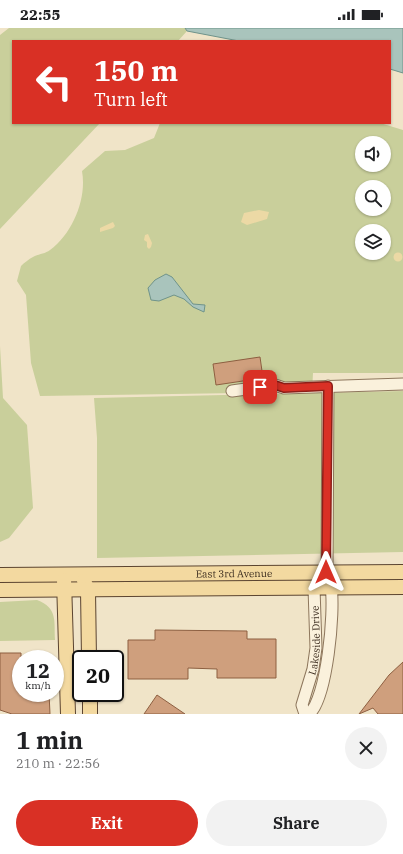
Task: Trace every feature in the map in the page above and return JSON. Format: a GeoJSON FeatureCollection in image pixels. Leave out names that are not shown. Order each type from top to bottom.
{"type":"FeatureCollection","features":[{"type":"Feature","properties":{"kind":"main road","name":"East 3rd Avenue"},"geometry":{"type":"LineString","coordinates":[[0,575],[403,572]]}},
{"type":"Feature","properties":{"kind":"main road"},"geometry":{"type":"LineString","coordinates":[[82,574],[88,590],[89,650]]}},
{"type":"Feature","properties":{"kind":"main road"},"geometry":{"type":"LineString","coordinates":[[64,575],[68,714]]}},
{"type":"Feature","properties":{"kind":"main road","name":"East 3rd Avenue"},"geometry":{"type":"LineString","coordinates":[[0,590],[403,587]]}},
{"type":"Feature","properties":{"kind":"main road"},"geometry":{"type":"LineString","coordinates":[[90,702],[90,714]]}},
{"type":"Feature","properties":{"kind":"street"},"geometry":{"type":"LineString","coordinates":[[232,390],[275,385],[284,388],[403,384]]}},
{"type":"Feature","properties":{"kind":"street","name":"Lakeside Drive"},"geometry":{"type":"LineString","coordinates":[[309,714],[318,702],[325,676],[331,630],[331,588],[326,572],[328,386]]}},
{"type":"Feature","properties":{"kind":"street"},"geometry":{"type":"LineString","coordinates":[[314,588],[326,572]]}},
{"type":"Feature","properties":{"kind":"street","name":"Lakeside Drive"},"geometry":{"type":"LineString","coordinates":[[305,714],[302,705],[313,669],[316,648],[314,588]]}},
{"type":"Feature","properties":{"kind":"green space"},"geometry":{"type":"Polygon","coordinates":[[[9,28],[185,28],[187,31],[179,40],[12,40],[12,124],[99,124],[0,229],[0,35],[9,28]]]}},
{"type":"Feature","properties":{"kind":"green space"},"geometry":{"type":"Polygon","coordinates":[[[160,124],[383,124],[403,130],[403,373],[313,373],[312,392],[40,396],[31,363],[26,295],[17,281],[21,266],[31,258],[50,250],[58,243],[72,225],[80,203],[83,181],[82,171],[105,151],[125,150],[154,138],[160,124]]]}},
{"type":"Feature","properties":{"kind":"green space"},"geometry":{"type":"Polygon","coordinates":[[[0,346],[3,398],[27,425],[33,508],[9,538],[0,542],[0,346]]]}},
{"type":"Feature","properties":{"kind":"green space"},"geometry":{"type":"Polygon","coordinates":[[[403,391],[403,552],[97,558],[97,438],[94,398],[403,391]]]}},
{"type":"Feature","properties":{"kind":"green space"},"geometry":{"type":"Polygon","coordinates":[[[37,600],[44,603],[52,611],[54,616],[55,640],[0,641],[0,602],[37,600]]]}},
{"type":"Feature","properties":{"kind":"sand"},"geometry":{"type":"Polygon","coordinates":[[[259,210],[269,212],[267,219],[247,225],[241,222],[244,213],[259,210]]]}},
{"type":"Feature","properties":{"kind":"sand"},"geometry":{"type":"Polygon","coordinates":[[[113,222],[115,226],[113,228],[100,232],[100,228],[113,222]]]}},
{"type":"Feature","properties":{"kind":"sand"},"geometry":{"type":"Polygon","coordinates":[[[148,234],[152,243],[149,249],[147,247],[147,242],[144,240],[145,235],[148,234]]]}},
{"type":"Feature","properties":{"kind":"sand"},"geometry":{"type":"Polygon","coordinates":[[[396,253],[400,253],[402,257],[400,261],[396,261],[394,259],[394,255],[396,253]]]}},
{"type":"Feature","properties":{"kind":"water"},"geometry":{"type":"Polygon","coordinates":[[[185,28],[403,28],[403,73],[391,69],[391,40],[234,40],[187,31],[185,28]]]}},
{"type":"Feature","properties":{"kind":"water"},"geometry":{"type":"Polygon","coordinates":[[[166,274],[172,277],[193,304],[205,305],[204,312],[193,307],[184,299],[174,295],[159,301],[151,300],[148,288],[155,280],[166,274]]]}},
{"type":"Feature","properties":{"kind":"building"},"geometry":{"type":"Polygon","coordinates":[[[260,357],[263,378],[216,385],[213,364],[260,357]]]}},
{"type":"Feature","properties":{"kind":"building"},"geometry":{"type":"Polygon","coordinates":[[[155,630],[247,631],[247,639],[276,639],[276,678],[217,678],[217,669],[188,668],[188,679],[128,679],[128,640],[155,640],[155,630]]]}},
{"type":"Feature","properties":{"kind":"building"},"geometry":{"type":"Polygon","coordinates":[[[0,653],[12,653],[12,702],[49,702],[50,714],[12,714],[0,710],[0,653]]]}},
{"type":"Feature","properties":{"kind":"building"},"geometry":{"type":"Polygon","coordinates":[[[403,662],[403,714],[378,714],[373,708],[359,714],[389,675],[403,662]]]}},
{"type":"Feature","properties":{"kind":"building"},"geometry":{"type":"Polygon","coordinates":[[[157,695],[185,714],[144,714],[157,695]]]}},
{"type":"Feature","properties":{"kind":"route"},"geometry":{"type":"LineString","coordinates":[[260,387],[275,385],[284,388],[328,386],[326,572]]}}]}
